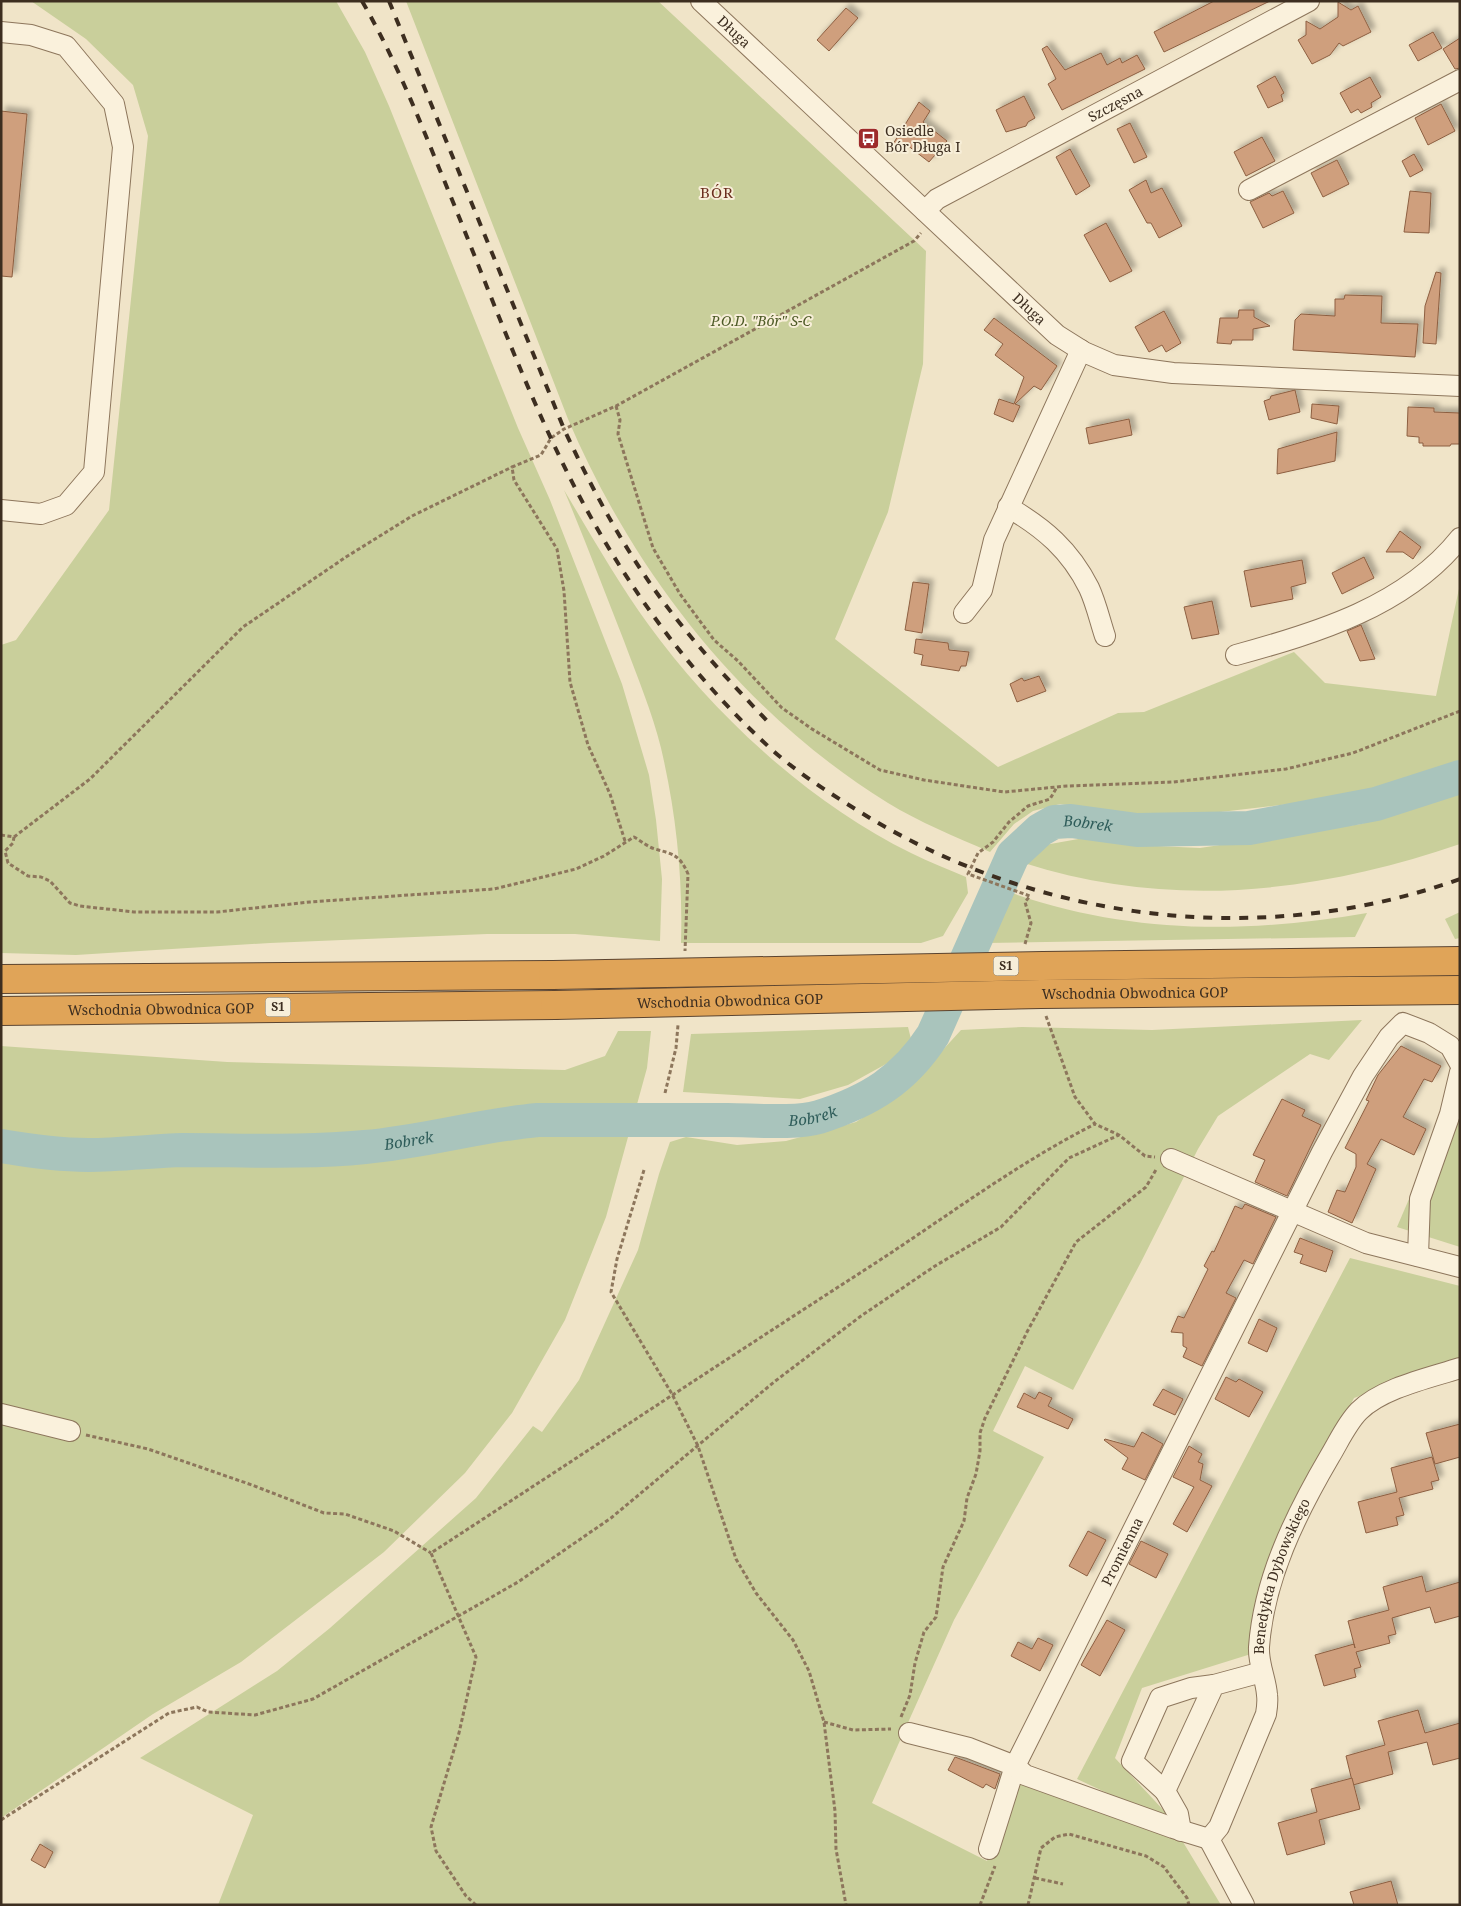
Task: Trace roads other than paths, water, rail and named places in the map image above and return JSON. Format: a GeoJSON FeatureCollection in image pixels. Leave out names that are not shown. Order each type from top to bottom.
{"type":"FeatureCollection","features":[{"type":"Feature","properties":{"kind":"highway","name":"Wschodnia Obwodnica GOP"},"geometry":{"type":"LineString","coordinates":[[1,980],[553,975],[1032,966],[1460,961]]}},
{"type":"Feature","properties":{"kind":"highway","name":"Wschodnia Obwodnica GOP"},"geometry":{"type":"LineString","coordinates":[[1,1011],[554,1005],[1041,994],[1460,990]]}},
{"type":"Feature","properties":{"kind":"street","name":"Długa"},"geometry":{"type":"LineString","coordinates":[[702,1],[1057,335],[1081,350],[1114,365],[1174,373],[1460,386]]}},
{"type":"Feature","properties":{"kind":"street","name":"Szczęsna"},"geometry":{"type":"LineString","coordinates":[[930,215],[937,198],[1309,1]]}},
{"type":"Feature","properties":{"kind":"street"},"geometry":{"type":"LineString","coordinates":[[1,32],[31,35],[66,46],[114,104],[123,148],[94,472],[66,505],[42,514],[1,510]]}},
{"type":"Feature","properties":{"kind":"street"},"geometry":{"type":"LineString","coordinates":[[1249,190],[1460,80]]}},
{"type":"Feature","properties":{"kind":"street"},"geometry":{"type":"LineString","coordinates":[[964,613],[982,590],[994,540],[1081,350]]}},
{"type":"Feature","properties":{"kind":"street"},"geometry":{"type":"LineString","coordinates":[[1008,507],[1038,525],[1077,566],[1090,590],[1105,636]]}},
{"type":"Feature","properties":{"kind":"street"},"geometry":{"type":"LineString","coordinates":[[1236,655],[1325,629],[1384,600],[1430,571],[1460,538]]}},
{"type":"Feature","properties":{"kind":"street","name":"Promienna"},"geometry":{"type":"LineString","coordinates":[[989,1849],[1015,1766],[1292,1211],[1363,1076],[1389,1037],[1403,1023],[1429,1033],[1450,1046],[1460,1064]]}},
{"type":"Feature","properties":{"kind":"street"},"geometry":{"type":"LineString","coordinates":[[1418,1256],[1420,1199],[1450,1114],[1460,1072]]}},
{"type":"Feature","properties":{"kind":"street"},"geometry":{"type":"LineString","coordinates":[[1171,1159],[1366,1243],[1460,1267]]}},
{"type":"Feature","properties":{"kind":"street","name":"Benedykta Dybowskiego"},"geometry":{"type":"LineString","coordinates":[[1209,1838],[1219,1827],[1266,1714],[1268,1694],[1262,1672],[1259,1648],[1267,1595],[1296,1517],[1343,1434],[1358,1412],[1372,1401],[1399,1388],[1460,1368]]}},
{"type":"Feature","properties":{"kind":"street"},"geometry":{"type":"LineString","coordinates":[[1,1414],[70,1430]]}},
{"type":"Feature","properties":{"kind":"street"},"geometry":{"type":"LineString","coordinates":[[1181,1830],[1178,1814],[1165,1791],[1132,1761],[1160,1698],[1191,1688],[1214,1685],[1262,1672]]}},
{"type":"Feature","properties":{"kind":"street"},"geometry":{"type":"LineString","coordinates":[[1165,1791],[1214,1685]]}},
{"type":"Feature","properties":{"kind":"street"},"geometry":{"type":"LineString","coordinates":[[903,1730],[970,1748],[1015,1766],[1025,1775],[1181,1830],[1209,1838],[1244,1905]]}},
{"type":"Feature","properties":{"kind":"waterway","name":"Bobrek"},"geometry":{"type":"LineString","coordinates":[[1,1146],[88,1155],[183,1150],[320,1150],[387,1145],[516,1122],[538,1120],[787,1121],[819,1117],[854,1104],[884,1087],[910,1065],[922,1051],[933,1035],[1013,855],[1040,830],[1054,822],[1071,821],[1137,830],[1249,828],[1376,804],[1460,777]]}},
{"type":"Feature","properties":{"kind":"railway"},"geometry":{"type":"LineString","coordinates":[[362,1],[403,83],[534,402],[590,515],[633,587],[683,655],[739,718],[790,765],[860,812],[928,849],[1001,879],[1075,900],[1152,913],[1230,918],[1308,914],[1385,901],[1460,879]]}},
{"type":"Feature","properties":{"kind":"railway"},"geometry":{"type":"LineString","coordinates":[[389,1],[564,429],[598,497],[636,563],[677,620],[771,725]]}},
{"type":"Feature","properties":{"kind":"place","name":"Osiedle Bór Długa I"},"geometry":{"type":"Point","coordinates":[869,139]}},
{"type":"Feature","properties":{"kind":"district","name":"BÓR"},"geometry":{"type":"Point","coordinates":[717,193]}},
{"type":"Feature","properties":{"kind":"park label","name":"P.O.D. \"Bór\" S-C"},"geometry":{"type":"Point","coordinates":[761,321]}}]}
